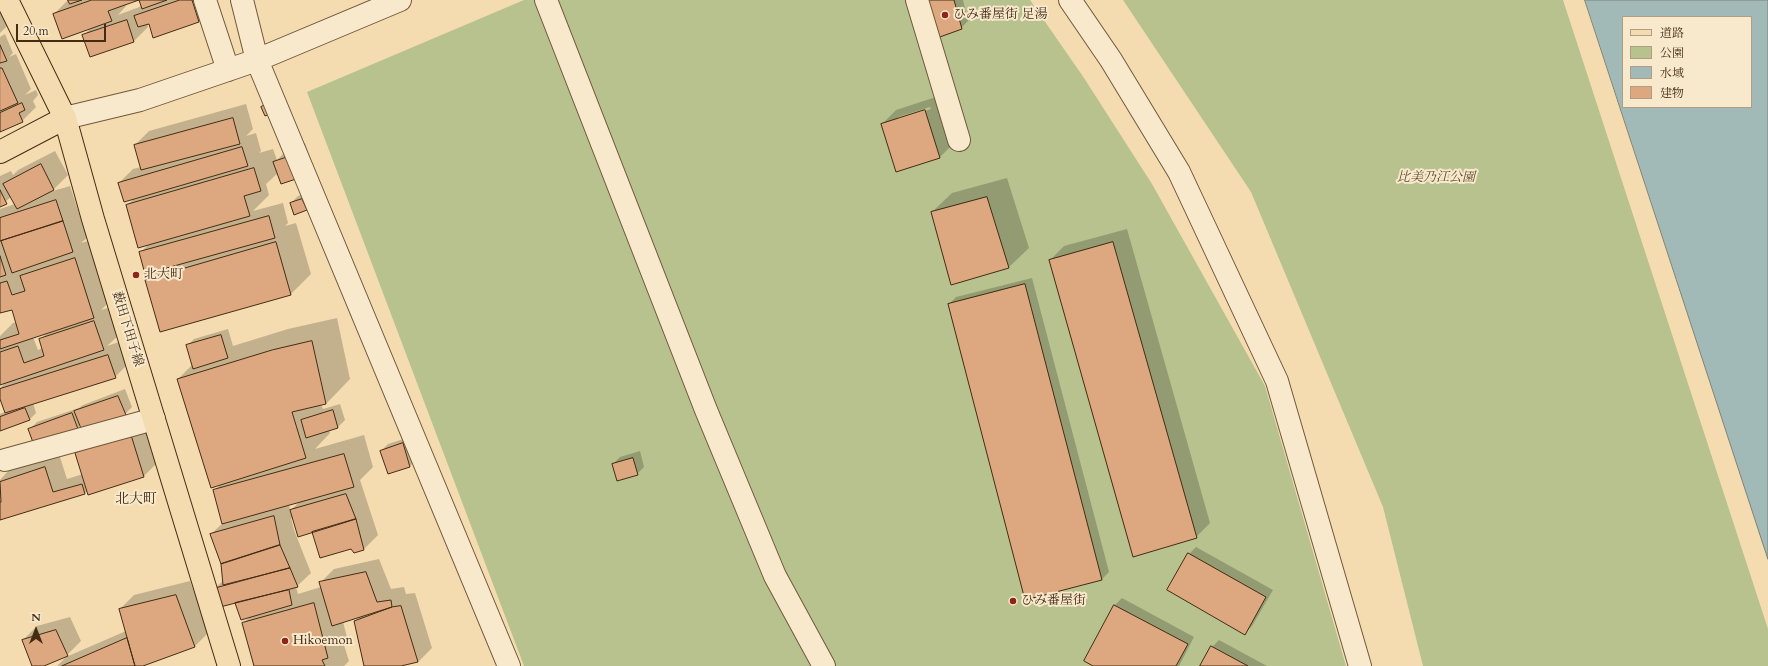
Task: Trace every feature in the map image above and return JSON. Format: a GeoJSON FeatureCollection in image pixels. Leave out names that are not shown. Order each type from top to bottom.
{"type":"FeatureCollection","features":[{"type":"Feature","properties":{"kind":"main road","name":"薮田下田子線"},"geometry":{"type":"LineString","coordinates":[[8,0],[65,118],[93,219],[228,666]]}},
{"type":"Feature","properties":{"kind":"main road"},"geometry":{"type":"LineString","coordinates":[[0,152],[65,118]]}},
{"type":"Feature","properties":{"kind":"street"},"geometry":{"type":"LineString","coordinates":[[205,0],[228,70]]}},
{"type":"Feature","properties":{"kind":"street"},"geometry":{"type":"LineString","coordinates":[[242,0],[257,60],[509,666]]}},
{"type":"Feature","properties":{"kind":"street"},"geometry":{"type":"LineString","coordinates":[[65,118],[140,100],[257,60],[400,0]]}},
{"type":"Feature","properties":{"kind":"street"},"geometry":{"type":"LineString","coordinates":[[546,0],[712,424],[775,576],[824,666]]}},
{"type":"Feature","properties":{"kind":"street"},"geometry":{"type":"LineString","coordinates":[[917,0],[959,140]]}},
{"type":"Feature","properties":{"kind":"street"},"geometry":{"type":"LineString","coordinates":[[1070,0],[1111,60],[1179,172],[1277,381],[1360,666]]}},
{"type":"Feature","properties":{"kind":"street"},"geometry":{"type":"LineString","coordinates":[[5,460],[154,419]]}},
{"type":"Feature","properties":{"kind":"green space"},"geometry":{"type":"Polygon","coordinates":[[[524,0],[1030,0],[1084,78],[1152,184],[1265,386],[1346,666],[524,666],[307,92],[524,0]]]}},
{"type":"Feature","properties":{"kind":"green space","name":"比美乃江公園"},"geometry":{"type":"Polygon","coordinates":[[[1123,0],[1563,0],[1768,629],[1768,666],[1423,666],[1383,507],[1251,192],[1123,0]]]}},
{"type":"Feature","properties":{"kind":"water"},"geometry":{"type":"Polygon","coordinates":[[[1585,0],[1768,0],[1768,559],[1585,0]]]}},
{"type":"Feature","properties":{"kind":"building"},"geometry":{"type":"Polygon","coordinates":[[[68,0],[82,0],[70,4],[68,0]]]}},
{"type":"Feature","properties":{"kind":"building"},"geometry":{"type":"Polygon","coordinates":[[[92,0],[139,0],[108,11],[112,21],[62,39],[53,14],[92,0]]]}},
{"type":"Feature","properties":{"kind":"building"},"geometry":{"type":"Polygon","coordinates":[[[139,0],[167,0],[142,9],[139,0]]]}},
{"type":"Feature","properties":{"kind":"building"},"geometry":{"type":"Polygon","coordinates":[[[180,0],[192,0],[199,22],[153,38],[149,24],[138,27],[134,16],[180,0]]]}},
{"type":"Feature","properties":{"kind":"building","name":"ひみ番屋街 足湯"},"geometry":{"type":"Polygon","coordinates":[[[927,0],[954,0],[962,29],[937,38],[927,0]]]}},
{"type":"Feature","properties":{"kind":"building"},"geometry":{"type":"Polygon","coordinates":[[[127,20],[134,42],[90,57],[82,35],[127,20]]]}},
{"type":"Feature","properties":{"kind":"building"},"geometry":{"type":"Polygon","coordinates":[[[0,45],[7,61],[0,63],[0,45]]]}},
{"type":"Feature","properties":{"kind":"building"},"geometry":{"type":"Polygon","coordinates":[[[0,68],[2,68],[18,103],[0,111],[0,68]]]}},
{"type":"Feature","properties":{"kind":"building"},"geometry":{"type":"Polygon","coordinates":[[[22,103],[25,110],[19,113],[23,122],[0,132],[0,113],[22,103]]]}},
{"type":"Feature","properties":{"kind":"building"},"geometry":{"type":"Polygon","coordinates":[[[267,104],[272,113],[265,116],[261,107],[267,104]]]}},
{"type":"Feature","properties":{"kind":"building"},"geometry":{"type":"Polygon","coordinates":[[[925,110],[940,158],[896,172],[881,124],[925,110]]]}},
{"type":"Feature","properties":{"kind":"building"},"geometry":{"type":"Polygon","coordinates":[[[233,118],[240,144],[141,170],[134,145],[233,118]]]}},
{"type":"Feature","properties":{"kind":"building"},"geometry":{"type":"Polygon","coordinates":[[[242,147],[248,166],[124,202],[118,183],[242,147]]]}},
{"type":"Feature","properties":{"kind":"building"},"geometry":{"type":"Polygon","coordinates":[[[291,156],[299,178],[281,184],[273,162],[291,156]]]}},
{"type":"Feature","properties":{"kind":"building"},"geometry":{"type":"Polygon","coordinates":[[[41,164],[54,190],[17,209],[3,184],[41,164]]]}},
{"type":"Feature","properties":{"kind":"building"},"geometry":{"type":"Polygon","coordinates":[[[254,168],[261,191],[244,196],[250,216],[138,248],[126,205],[254,168]]]}},
{"type":"Feature","properties":{"kind":"building"},"geometry":{"type":"Polygon","coordinates":[[[0,190],[7,204],[0,207],[0,190]]]}},
{"type":"Feature","properties":{"kind":"building"},"geometry":{"type":"Polygon","coordinates":[[[987,197],[1009,268],[951,285],[931,212],[987,197]]]}},
{"type":"Feature","properties":{"kind":"building"},"geometry":{"type":"Polygon","coordinates":[[[302,199],[307,210],[294,215],[290,203],[302,199]]]}},
{"type":"Feature","properties":{"kind":"building"},"geometry":{"type":"Polygon","coordinates":[[[56,200],[63,221],[0,241],[0,218],[56,200]]]}},
{"type":"Feature","properties":{"kind":"building"},"geometry":{"type":"Polygon","coordinates":[[[269,216],[275,238],[145,274],[139,252],[269,216]]]}},
{"type":"Feature","properties":{"kind":"building"},"geometry":{"type":"Polygon","coordinates":[[[63,221],[73,252],[12,273],[1,241],[63,221]]]}},
{"type":"Feature","properties":{"kind":"building"},"geometry":{"type":"Polygon","coordinates":[[[276,242],[291,295],[160,332],[145,280],[276,242]]]}},
{"type":"Feature","properties":{"kind":"building"},"geometry":{"type":"Polygon","coordinates":[[[1113,242],[1197,538],[1133,557],[1049,260],[1113,242]]]}},
{"type":"Feature","properties":{"kind":"building"},"geometry":{"type":"Polygon","coordinates":[[[0,256],[6,275],[0,277],[0,256]]]}},
{"type":"Feature","properties":{"kind":"building"},"geometry":{"type":"Polygon","coordinates":[[[75,258],[94,318],[0,349],[0,340],[19,334],[12,310],[0,313],[0,283],[7,281],[12,295],[25,291],[20,276],[75,258]]]}},
{"type":"Feature","properties":{"kind":"building"},"geometry":{"type":"Polygon","coordinates":[[[1025,284],[1102,580],[1025,600],[948,304],[1025,284]]]}},
{"type":"Feature","properties":{"kind":"building"},"geometry":{"type":"Polygon","coordinates":[[[94,321],[104,350],[0,385],[0,352],[18,346],[24,363],[44,356],[39,339],[94,321]]]}},
{"type":"Feature","properties":{"kind":"building"},"geometry":{"type":"Polygon","coordinates":[[[221,335],[228,358],[193,369],[186,345],[221,335]]]}},
{"type":"Feature","properties":{"kind":"building"},"geometry":{"type":"Polygon","coordinates":[[[312,341],[326,404],[292,412],[306,458],[211,488],[177,379],[272,350],[312,341]]]}},
{"type":"Feature","properties":{"kind":"building"},"geometry":{"type":"Polygon","coordinates":[[[108,355],[116,378],[5,413],[0,399],[0,389],[108,355]]]}},
{"type":"Feature","properties":{"kind":"building"},"geometry":{"type":"Polygon","coordinates":[[[118,396],[126,415],[82,431],[74,411],[118,396]]]}},
{"type":"Feature","properties":{"kind":"building"},"geometry":{"type":"Polygon","coordinates":[[[25,408],[30,420],[0,431],[0,417],[25,408]]]}},
{"type":"Feature","properties":{"kind":"building"},"geometry":{"type":"Polygon","coordinates":[[[333,410],[338,428],[306,438],[301,420],[333,410]]]}},
{"type":"Feature","properties":{"kind":"building"},"geometry":{"type":"Polygon","coordinates":[[[72,413],[78,429],[34,445],[28,429],[72,413]]]}},
{"type":"Feature","properties":{"kind":"building"},"geometry":{"type":"Polygon","coordinates":[[[131,435],[144,477],[88,495],[75,453],[131,435]]]}},
{"type":"Feature","properties":{"kind":"building"},"geometry":{"type":"Polygon","coordinates":[[[403,443],[410,467],[388,474],[380,451],[403,443]]]}},
{"type":"Feature","properties":{"kind":"building"},"geometry":{"type":"Polygon","coordinates":[[[344,454],[354,487],[222,524],[213,490],[344,454]]]}},
{"type":"Feature","properties":{"kind":"building"},"geometry":{"type":"Polygon","coordinates":[[[633,458],[638,475],[617,481],[612,464],[633,458]]]}},
{"type":"Feature","properties":{"kind":"building"},"geometry":{"type":"Polygon","coordinates":[[[45,467],[53,492],[82,484],[85,494],[0,520],[0,482],[45,467]]]}},
{"type":"Feature","properties":{"kind":"building"},"geometry":{"type":"Polygon","coordinates":[[[346,494],[356,519],[298,537],[290,510],[346,494]]]}},
{"type":"Feature","properties":{"kind":"building"},"geometry":{"type":"Polygon","coordinates":[[[274,516],[280,545],[221,564],[210,534],[274,516]]]}},
{"type":"Feature","properties":{"kind":"building"},"geometry":{"type":"Polygon","coordinates":[[[356,519],[364,550],[354,553],[351,549],[320,558],[312,532],[356,519]]]}},
{"type":"Feature","properties":{"kind":"building"},"geometry":{"type":"Polygon","coordinates":[[[280,545],[290,568],[223,585],[221,564],[280,545]]]}},
{"type":"Feature","properties":{"kind":"building"},"geometry":{"type":"Polygon","coordinates":[[[1188,553],[1266,597],[1245,635],[1167,590],[1188,553]]]}},
{"type":"Feature","properties":{"kind":"building"},"geometry":{"type":"Polygon","coordinates":[[[290,568],[298,587],[220,607],[213,589],[290,568]]]}},
{"type":"Feature","properties":{"kind":"building"},"geometry":{"type":"Polygon","coordinates":[[[366,572],[377,602],[391,600],[392,607],[332,626],[319,582],[366,572]]]}},
{"type":"Feature","properties":{"kind":"building"},"geometry":{"type":"Polygon","coordinates":[[[289,590],[292,605],[241,620],[235,603],[289,590]]]}},
{"type":"Feature","properties":{"kind":"building"},"geometry":{"type":"Polygon","coordinates":[[[176,595],[195,647],[143,666],[135,666],[119,609],[176,595]]]}},
{"type":"Feature","properties":{"kind":"building","name":"Hikoemon"},"geometry":{"type":"Polygon","coordinates":[[[314,603],[328,658],[322,660],[325,666],[254,666],[242,623],[314,603]]]}},
{"type":"Feature","properties":{"kind":"building"},"geometry":{"type":"Polygon","coordinates":[[[1114,605],[1188,644],[1176,666],[1093,666],[1084,661],[1114,605]]]}},
{"type":"Feature","properties":{"kind":"building"},"geometry":{"type":"Polygon","coordinates":[[[401,606],[418,662],[401,666],[364,666],[354,621],[392,607],[401,606]]]}},
{"type":"Feature","properties":{"kind":"building"},"geometry":{"type":"Polygon","coordinates":[[[56,630],[68,656],[44,666],[32,666],[22,640],[56,630]]]}},
{"type":"Feature","properties":{"kind":"building"},"geometry":{"type":"Polygon","coordinates":[[[127,638],[135,666],[62,666],[127,638]]]}},
{"type":"Feature","properties":{"kind":"building"},"geometry":{"type":"Polygon","coordinates":[[[1211,646],[1248,666],[1200,666],[1211,646]]]}},
{"type":"Feature","properties":{"kind":"place","name":"ひみ番屋街 足湯"},"geometry":{"type":"Point","coordinates":[945,15]}},
{"type":"Feature","properties":{"kind":"place","name":"北大町"},"geometry":{"type":"Point","coordinates":[136,275]}},
{"type":"Feature","properties":{"kind":"place","name":"ひみ番屋街"},"geometry":{"type":"Point","coordinates":[1013,601]}},
{"type":"Feature","properties":{"kind":"place","name":"Hikoemon"},"geometry":{"type":"Point","coordinates":[285,641]}},
{"type":"Feature","properties":{"kind":"district","name":"北大町"},"geometry":{"type":"Point","coordinates":[136,500]}}]}
